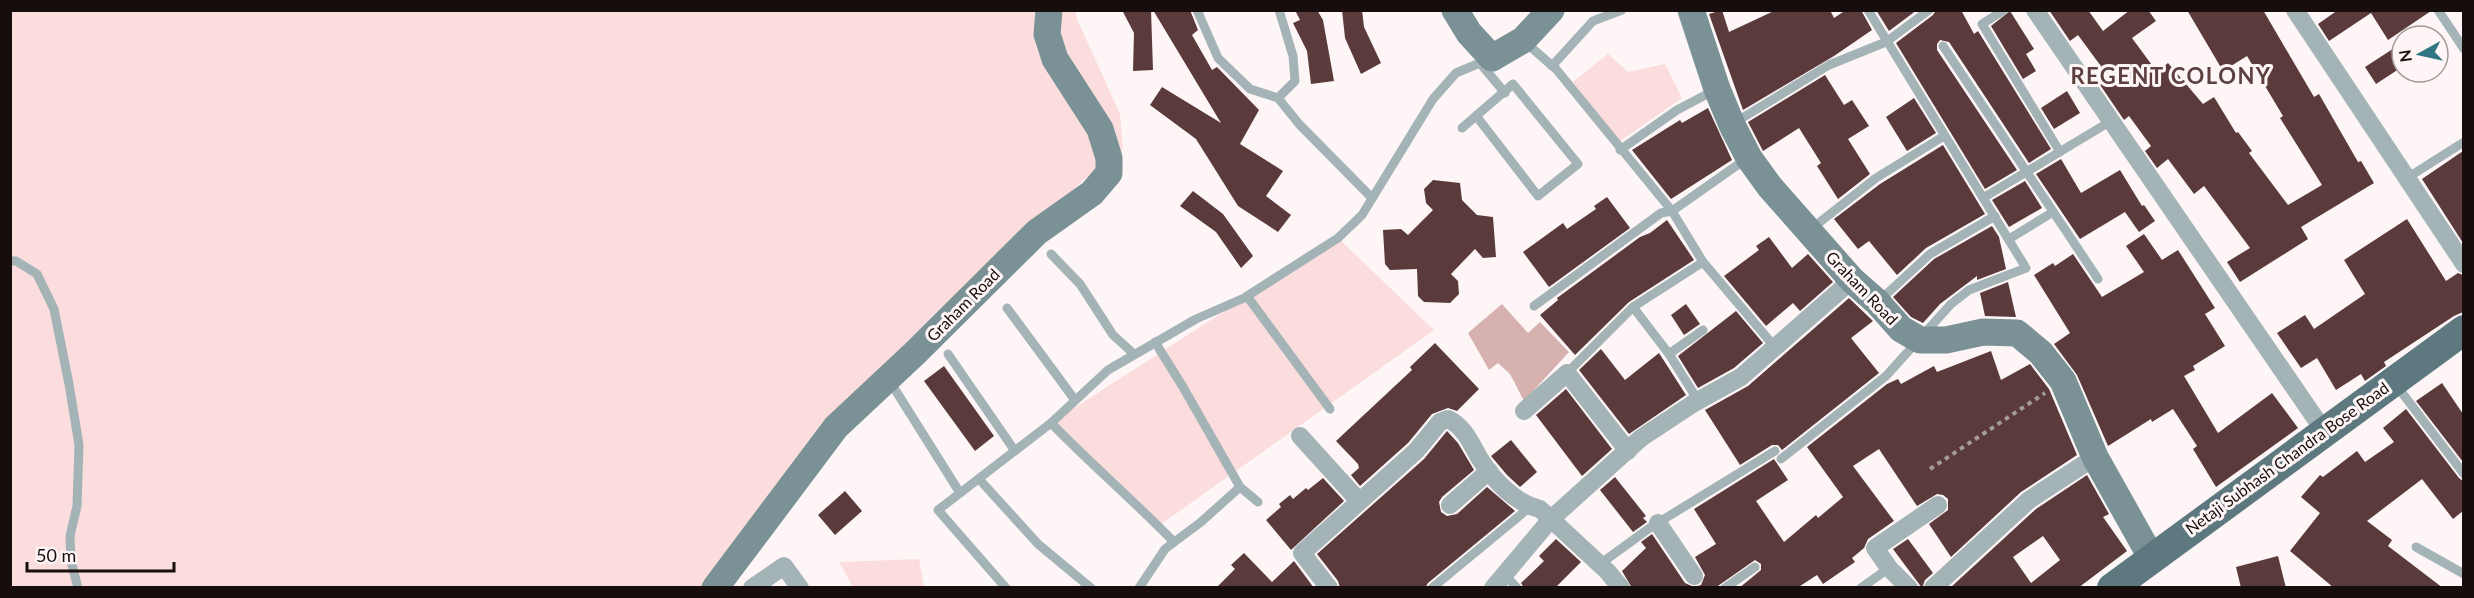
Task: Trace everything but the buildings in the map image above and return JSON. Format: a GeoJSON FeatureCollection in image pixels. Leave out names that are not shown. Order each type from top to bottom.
{"type":"FeatureCollection","features":[{"type":"Feature","properties":{"kind":"main road","name":"Netaji Subhash Chandra Bose Road"},"geometry":{"type":"LineString","coordinates":[[2127,584],[2151,557],[2463,330]]}},
{"type":"Feature","properties":{"kind":"street","name":"Graham Road"},"geometry":{"type":"LineString","coordinates":[[726,583],[836,427],[1037,232],[1092,193],[1109,173],[1109,158],[1100,129],[1055,59],[1047,34],[1049,10]]}},
{"type":"Feature","properties":{"kind":"street"},"geometry":{"type":"LineString","coordinates":[[1455,10],[1486,60],[1523,40],[1551,10]]}},
{"type":"Feature","properties":{"kind":"street","name":"Graham Road"},"geometry":{"type":"LineString","coordinates":[[1691,10],[1717,89],[1749,158],[1770,187],[1852,280],[1877,302],[1901,329],[1920,340]]}},
{"type":"Feature","properties":{"kind":"street"},"geometry":{"type":"LineString","coordinates":[[2035,10],[2324,431]]}},
{"type":"Feature","properties":{"kind":"street"},"geometry":{"type":"LineString","coordinates":[[2295,10],[2463,264]]}},
{"type":"Feature","properties":{"kind":"street"},"geometry":{"type":"LineString","coordinates":[[1505,583],[1551,519],[1641,438],[1741,377],[1852,280]]}},
{"type":"Feature","properties":{"kind":"street"},"geometry":{"type":"LineString","coordinates":[[1920,340],[1946,340],[1983,332],[2017,333],[2041,354],[2063,381],[2095,457],[2151,557]]}},
{"type":"Feature","properties":{"kind":"street"},"geometry":{"type":"LineString","coordinates":[[1524,411],[1568,373],[1628,451]]}},
{"type":"Feature","properties":{"kind":"street"},"geometry":{"type":"LineString","coordinates":[[1329,588],[1302,553],[1416,451],[1440,422],[1448,419],[1456,423],[1470,440],[1481,460],[1504,490],[1530,507],[1540,509],[1600,564],[1621,588]]}},
{"type":"Feature","properties":{"kind":"street"},"geometry":{"type":"LineString","coordinates":[[1300,436],[1359,501]]}},
{"type":"Feature","properties":{"kind":"street"},"geometry":{"type":"LineString","coordinates":[[1933,588],[2029,500],[2095,457]]}},
{"type":"Feature","properties":{"kind":"street"},"geometry":{"type":"LineString","coordinates":[[1449,505],[1490,471]]}},
{"type":"Feature","properties":{"kind":"street"},"geometry":{"type":"LineString","coordinates":[[1909,588],[1889,568],[1875,548],[1938,505]]}},
{"type":"Feature","properties":{"kind":"street"},"geometry":{"type":"LineString","coordinates":[[1658,523],[1694,576]]}},
{"type":"Feature","properties":{"kind":"street"},"geometry":{"type":"LineString","coordinates":[[752,588],[784,566],[800,588]]}},
{"type":"Feature","properties":{"kind":"lane"},"geometry":{"type":"LineString","coordinates":[[1197,10],[1218,58],[1250,89],[1278,98],[1299,124],[1371,197]]}},
{"type":"Feature","properties":{"kind":"lane"},"geometry":{"type":"LineString","coordinates":[[1278,98],[1294,81],[1293,56],[1279,10]]}},
{"type":"Feature","properties":{"kind":"lane"},"geometry":{"type":"LineString","coordinates":[[1552,66],[1593,21],[1622,10]]}},
{"type":"Feature","properties":{"kind":"lane"},"geometry":{"type":"LineString","coordinates":[[1600,564],[1658,523],[1778,455],[1886,376],[1951,304],[1969,290],[2025,268],[1868,10]]}},
{"type":"Feature","properties":{"kind":"lane"},"geometry":{"type":"LineString","coordinates":[[1732,125],[1829,65],[1886,42],[1929,10]]}},
{"type":"Feature","properties":{"kind":"lane"},"geometry":{"type":"LineString","coordinates":[[2004,10],[1982,24],[2060,152]]}},
{"type":"Feature","properties":{"kind":"lane"},"geometry":{"type":"LineString","coordinates":[[2438,10],[2463,49]]}},
{"type":"Feature","properties":{"kind":"lane"},"geometry":{"type":"LineString","coordinates":[[1523,40],[1552,66],[1672,211],[1703,262],[1774,346]]}},
{"type":"Feature","properties":{"kind":"lane"},"geometry":{"type":"LineString","coordinates":[[1943,46],[2098,279]]}},
{"type":"Feature","properties":{"kind":"lane"},"geometry":{"type":"LineString","coordinates":[[1006,588],[938,510],[1051,423],[1108,370],[1196,319],[1247,296],[1338,238],[1362,214],[1433,99],[1456,73],[1486,60],[1505,93]]}},
{"type":"Feature","properties":{"kind":"lane"},"geometry":{"type":"LineString","coordinates":[[1462,128],[1513,84],[1578,164],[1538,196],[1477,117]]}},
{"type":"Feature","properties":{"kind":"lane"},"geometry":{"type":"LineString","coordinates":[[1620,150],[1677,110],[1717,89]]}},
{"type":"Feature","properties":{"kind":"lane"},"geometry":{"type":"LineString","coordinates":[[1983,198],[2111,122]]}},
{"type":"Feature","properties":{"kind":"lane"},"geometry":{"type":"LineString","coordinates":[[1809,230],[1876,178],[1944,136]]}},
{"type":"Feature","properties":{"kind":"lane"},"geometry":{"type":"LineString","coordinates":[[2407,178],[2463,142]]}},
{"type":"Feature","properties":{"kind":"lane"},"geometry":{"type":"LineString","coordinates":[[1534,306],[1660,213],[1672,211],[1749,158]]}},
{"type":"Feature","properties":{"kind":"lane"},"geometry":{"type":"LineString","coordinates":[[2009,239],[2053,212]]}},
{"type":"Feature","properties":{"kind":"lane"},"geometry":{"type":"LineString","coordinates":[[1877,302],[1930,254],[1995,216]]}},
{"type":"Feature","properties":{"kind":"lane"},"geometry":{"type":"LineString","coordinates":[[1052,254],[1080,284],[1113,335],[1134,354]]}},
{"type":"Feature","properties":{"kind":"lane"},"geometry":{"type":"LineString","coordinates":[[10,261],[16,261],[37,274],[54,309],[79,445],[77,506],[70,536],[71,561],[78,588]]}},
{"type":"Feature","properties":{"kind":"lane"},"geometry":{"type":"LineString","coordinates":[[1568,373],[1633,308],[1703,262]]}},
{"type":"Feature","properties":{"kind":"lane"},"geometry":{"type":"LineString","coordinates":[[1247,296],[1330,409]]}},
{"type":"Feature","properties":{"kind":"lane"},"geometry":{"type":"LineString","coordinates":[[1007,308],[1075,400]]}},
{"type":"Feature","properties":{"kind":"lane"},"geometry":{"type":"LineString","coordinates":[[1633,308],[1668,354],[1699,402]]}},
{"type":"Feature","properties":{"kind":"lane"},"geometry":{"type":"LineString","coordinates":[[1668,354],[1703,330]]}},
{"type":"Feature","properties":{"kind":"lane"},"geometry":{"type":"LineString","coordinates":[[1155,342],[1240,488],[1258,502]]}},
{"type":"Feature","properties":{"kind":"lane"},"geometry":{"type":"LineString","coordinates":[[948,354],[1015,451]]}},
{"type":"Feature","properties":{"kind":"lane"},"geometry":{"type":"LineString","coordinates":[[887,378],[960,493]]}},
{"type":"Feature","properties":{"kind":"lane"},"geometry":{"type":"LineString","coordinates":[[2393,381],[2463,474]]}},
{"type":"Feature","properties":{"kind":"lane"},"geometry":{"type":"LineString","coordinates":[[1051,423],[1174,542]]}},
{"type":"Feature","properties":{"kind":"lane"},"geometry":{"type":"LineString","coordinates":[[979,479],[1038,544],[1091,588]]}},
{"type":"Feature","properties":{"kind":"lane"},"geometry":{"type":"LineString","coordinates":[[1139,588],[1165,549],[1240,488]]}},
{"type":"Feature","properties":{"kind":"lane"},"geometry":{"type":"LineString","coordinates":[[1432,588],[1530,507]]}},
{"type":"Feature","properties":{"kind":"lane"},"geometry":{"type":"LineString","coordinates":[[2416,547],[2463,574]]}},
{"type":"Feature","properties":{"kind":"lane"},"geometry":{"type":"LineString","coordinates":[[1725,588],[1755,567]]}},
{"type":"Feature","properties":{"kind":"lane"},"geometry":{"type":"LineString","coordinates":[[1861,588],[1889,568]]}},
{"type":"Feature","properties":{"kind":"path"},"geometry":{"type":"LineString","coordinates":[[1930,469],[2063,381]]}},
{"type":"Feature","properties":{"kind":"shaded area"},"geometry":{"type":"Polygon","coordinates":[[[10,11],[1076,11],[1077,19],[1120,114],[1123,148],[1107,166],[1083,180],[909,353],[708,587],[11,587],[10,11]]]}},
{"type":"Feature","properties":{"kind":"shaded area"},"geometry":{"type":"Polygon","coordinates":[[[1608,54],[1628,72],[1665,64],[1682,98],[1619,142],[1573,82],[1608,54]]]}},
{"type":"Feature","properties":{"kind":"shaded area"},"geometry":{"type":"Polygon","coordinates":[[[1338,238],[1434,330],[1160,525],[1051,423],[1338,238]]]}},
{"type":"Feature","properties":{"kind":"shaded area"},"geometry":{"type":"Polygon","coordinates":[[[1502,304],[1528,333],[1540,322],[1569,352],[1524,401],[1510,374],[1498,363],[1489,370],[1468,333],[1502,304]]]}},
{"type":"Feature","properties":{"kind":"shaded area"},"geometry":{"type":"Polygon","coordinates":[[[919,559],[924,587],[853,587],[839,562],[919,559]]]}},
{"type":"Feature","properties":{"kind":"district","name":"REGENT COLONY"},"geometry":{"type":"Point","coordinates":[2171,76]}}]}
